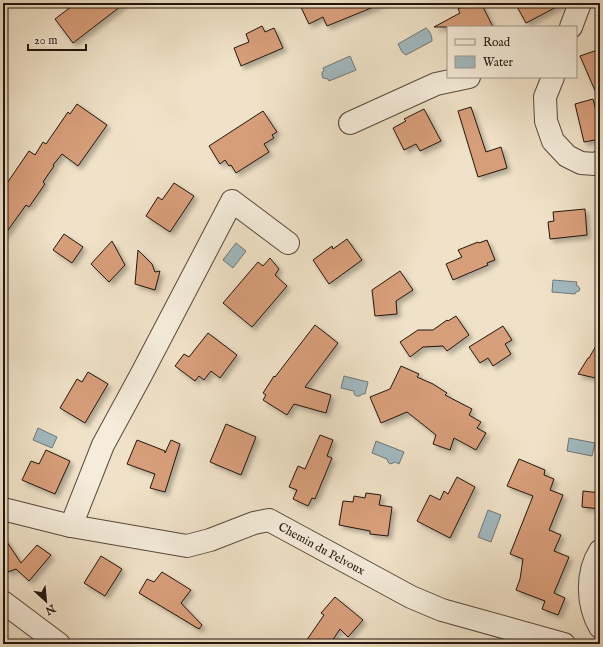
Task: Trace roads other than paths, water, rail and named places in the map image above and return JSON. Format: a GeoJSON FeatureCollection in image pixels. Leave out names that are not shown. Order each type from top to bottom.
{"type":"FeatureCollection","features":[{"type":"Feature","properties":{"kind":"street"},"geometry":{"type":"LineString","coordinates":[[571,26],[580,3]]}},
{"type":"Feature","properties":{"kind":"street"},"geometry":{"type":"LineString","coordinates":[[350,123],[436,84],[464,78]]}},
{"type":"Feature","properties":{"kind":"street"},"geometry":{"type":"LineString","coordinates":[[553,78],[545,97],[546,121],[554,141],[567,156],[581,163],[595,164],[600,162]]}},
{"type":"Feature","properties":{"kind":"street"},"geometry":{"type":"LineString","coordinates":[[71,526],[103,445],[232,202],[288,243]]}},
{"type":"Feature","properties":{"kind":"street","name":"Chemin du Pelvoux"},"geometry":{"type":"LineString","coordinates":[[3,509],[71,526],[187,546],[210,540],[254,523],[269,520],[411,598],[442,610],[564,644]]}},
{"type":"Feature","properties":{"kind":"street"},"geometry":{"type":"LineString","coordinates":[[600,551],[592,569],[590,588],[592,607],[600,627]]}},
{"type":"Feature","properties":{"kind":"street"},"geometry":{"type":"LineString","coordinates":[[3,602],[59,644]]}},
{"type":"Feature","properties":{"kind":"water"},"geometry":{"type":"Polygon","coordinates":[[[426,28],[432,37],[432,41],[406,55],[402,52],[398,44],[426,28]]]}},
{"type":"Feature","properties":{"kind":"water"},"geometry":{"type":"Polygon","coordinates":[[[350,56],[356,70],[329,81],[328,79],[323,78],[323,68],[350,56]]]}},
{"type":"Feature","properties":{"kind":"water"},"geometry":{"type":"Polygon","coordinates":[[[236,243],[246,251],[233,268],[223,260],[236,243]]]}},
{"type":"Feature","properties":{"kind":"water"},"geometry":{"type":"Polygon","coordinates":[[[553,280],[577,282],[576,285],[580,289],[575,294],[552,292],[553,280]]]}},
{"type":"Feature","properties":{"kind":"water"},"geometry":{"type":"Polygon","coordinates":[[[344,376],[368,382],[365,394],[356,396],[354,391],[341,388],[344,376]]]}},
{"type":"Feature","properties":{"kind":"water"},"geometry":{"type":"Polygon","coordinates":[[[38,428],[57,437],[52,448],[33,440],[38,428]]]}},
{"type":"Feature","properties":{"kind":"water"},"geometry":{"type":"Polygon","coordinates":[[[569,438],[595,443],[592,456],[567,451],[569,438]]]}},
{"type":"Feature","properties":{"kind":"water"},"geometry":{"type":"Polygon","coordinates":[[[376,441],[404,452],[399,464],[395,462],[390,464],[387,459],[372,453],[376,441]]]}},
{"type":"Feature","properties":{"kind":"water"},"geometry":{"type":"Polygon","coordinates":[[[488,510],[501,515],[491,542],[478,537],[488,510]]]}}]}
